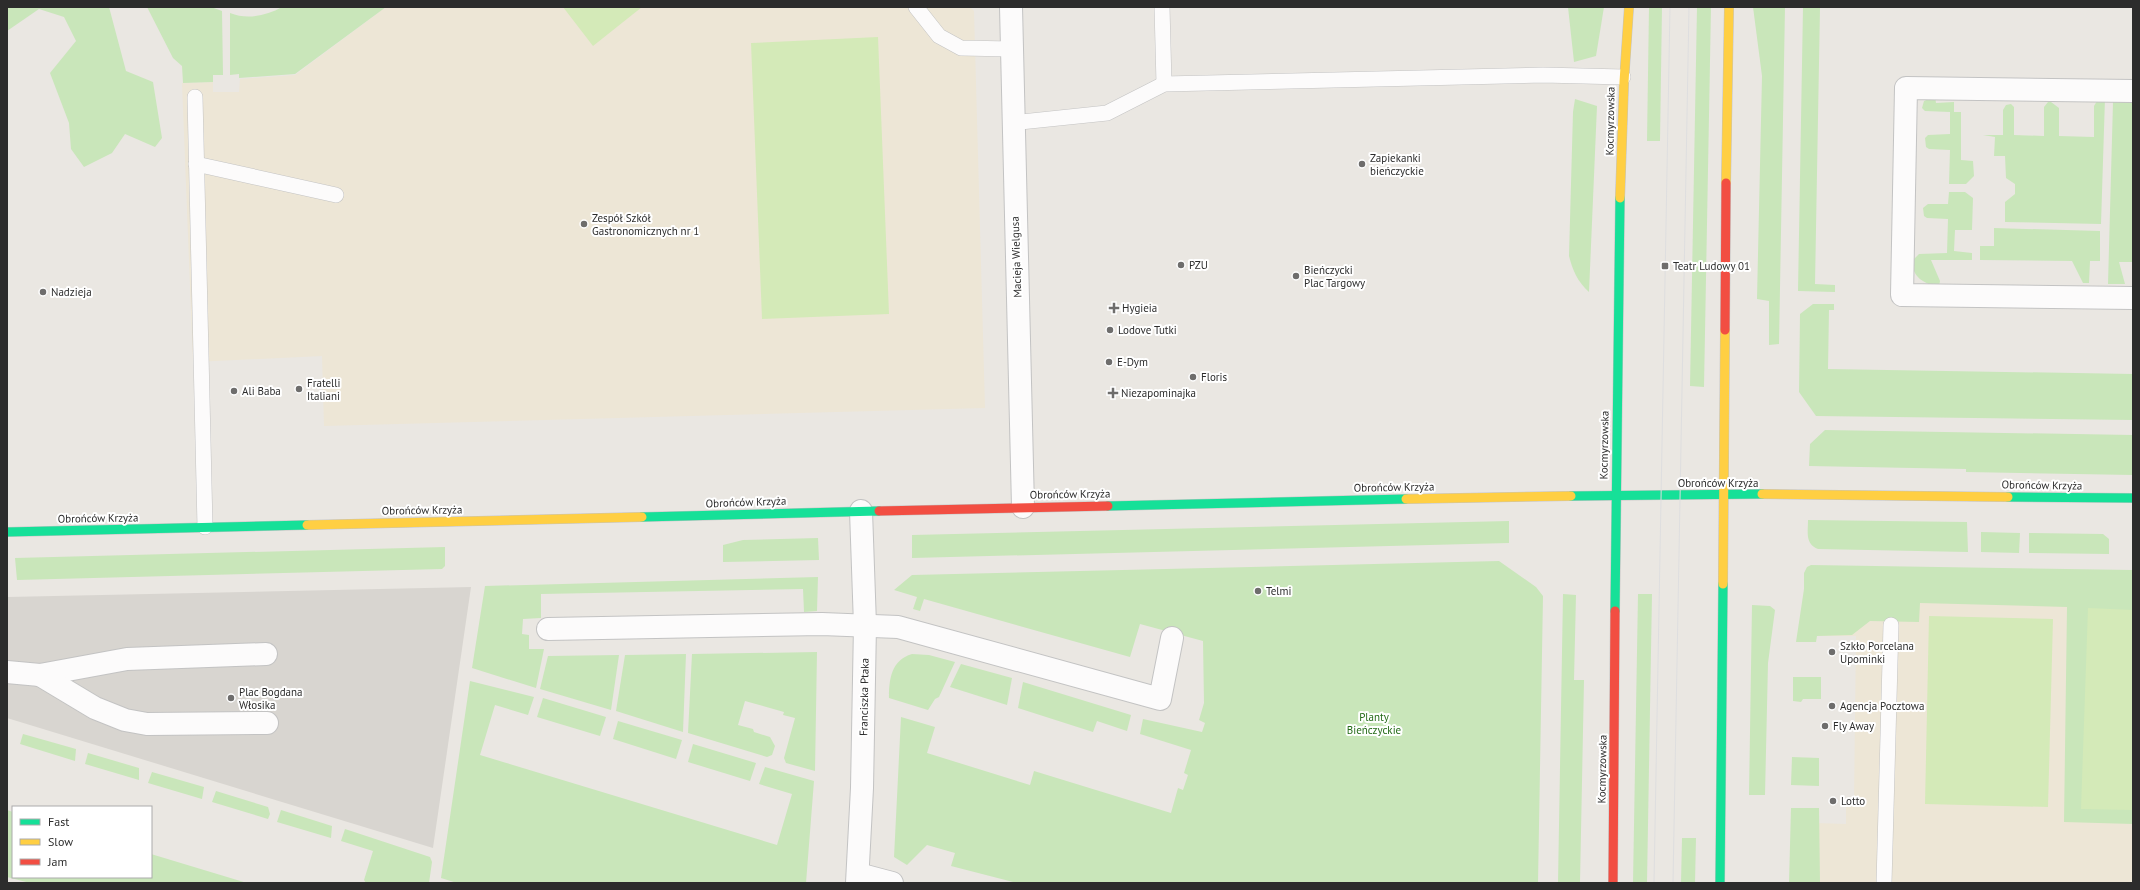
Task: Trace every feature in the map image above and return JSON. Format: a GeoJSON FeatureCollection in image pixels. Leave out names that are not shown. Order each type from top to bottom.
{"type":"FeatureCollection","features":[{"type":"Feature","properties":{"kind":"street","name":"Macieja Wielgusa"},"geometry":{"type":"LineString","coordinates":[[1011,7],[1012,123],[1022,507]]}},
{"type":"Feature","properties":{"kind":"street","name":"Kocmyrzowska"},"geometry":{"type":"LineString","coordinates":[[1613,883],[1616,678],[1615,495],[1623,78],[1629,7]]}},
{"type":"Feature","properties":{"kind":"street"},"geometry":{"type":"LineString","coordinates":[[1720,883],[1724,494],[1724,261],[1729,7]]}},
{"type":"Feature","properties":{"kind":"street"},"geometry":{"type":"LineString","coordinates":[[2133,91],[1906,88],[1902,296],[2133,298]]}},
{"type":"Feature","properties":{"kind":"street","name":"Obrońców Krzyża"},"geometry":{"type":"LineString","coordinates":[[7,532],[1022,507],[1615,495],[1724,494],[2133,498]]}},
{"type":"Feature","properties":{"kind":"street","name":"Franciszka Ptaka"},"geometry":{"type":"LineString","coordinates":[[857,878],[865,625],[861,511]]}},
{"type":"Feature","properties":{"kind":"street"},"geometry":{"type":"LineString","coordinates":[[548,629],[865,625],[902,628],[1160,699],[1172,638]]}},
{"type":"Feature","properties":{"kind":"street"},"geometry":{"type":"LineString","coordinates":[[7,672],[40,675],[127,659],[266,654]]}},
{"type":"Feature","properties":{"kind":"street"},"geometry":{"type":"LineString","coordinates":[[40,675],[95,708],[125,720],[147,724],[268,723]]}},
{"type":"Feature","properties":{"kind":"street"},"geometry":{"type":"LineString","coordinates":[[857,878],[892,883]]}},
{"type":"Feature","properties":{"kind":"lane"},"geometry":{"type":"LineString","coordinates":[[916,7],[939,36],[961,48],[1011,49]]}},
{"type":"Feature","properties":{"kind":"lane"},"geometry":{"type":"LineString","coordinates":[[1162,7],[1164,84]]}},
{"type":"Feature","properties":{"kind":"lane"},"geometry":{"type":"LineString","coordinates":[[1012,123],[1106,113],[1164,84],[1543,74],[1623,78]]}},
{"type":"Feature","properties":{"kind":"lane"},"geometry":{"type":"LineString","coordinates":[[194,97],[205,527]]}},
{"type":"Feature","properties":{"kind":"lane"},"geometry":{"type":"LineString","coordinates":[[196,164],[336,195]]}},
{"type":"Feature","properties":{"kind":"lane"},"geometry":{"type":"LineString","coordinates":[[1884,883],[1891,625]]}},
{"type":"Feature","properties":{"kind":"shaded area","name":"Zespół Szkół Gastronomicznych nr 1"},"geometry":{"type":"Polygon","coordinates":[[[386,7],[970,7],[974,11],[985,408],[324,426],[322,356],[193,362],[182,83],[213,82],[213,92],[239,92],[240,79],[295,75],[386,7]]]}},
{"type":"Feature","properties":{"kind":"shaded area"},"geometry":{"type":"Polygon","coordinates":[[[1818,567],[2133,573],[2133,883],[1814,883],[1816,823],[1846,824],[1846,803],[1854,803],[1856,636],[1816,636],[1818,567]]]}},
{"type":"Feature","properties":{"kind":"shaded area","name":"Plac Bogdana Włosika"},"geometry":{"type":"Polygon","coordinates":[[[471,587],[433,848],[7,718],[7,597],[471,587]]]}},
{"type":"Feature","properties":{"kind":"green space"},"geometry":{"type":"Polygon","coordinates":[[[7,7],[109,7],[126,71],[153,82],[162,138],[155,147],[125,134],[112,153],[84,167],[71,149],[69,123],[50,73],[76,41],[64,17],[39,9],[7,31],[7,7]]]}},
{"type":"Feature","properties":{"kind":"green space"},"geometry":{"type":"Polygon","coordinates":[[[147,7],[211,7],[222,11],[223,75],[213,75],[213,82],[183,83],[182,66],[173,58],[147,7]]]}},
{"type":"Feature","properties":{"kind":"green space"},"geometry":{"type":"Polygon","coordinates":[[[282,7],[386,7],[295,74],[239,78],[239,74],[230,75],[230,13],[250,17],[270,13],[282,7]]]}},
{"type":"Feature","properties":{"kind":"green space"},"geometry":{"type":"Polygon","coordinates":[[[563,7],[642,7],[593,46],[563,7]]]}},
{"type":"Feature","properties":{"kind":"green space"},"geometry":{"type":"Polygon","coordinates":[[[1568,7],[1604,7],[1596,56],[1574,62],[1568,7]]]}},
{"type":"Feature","properties":{"kind":"green space"},"geometry":{"type":"Polygon","coordinates":[[[1649,7],[1662,7],[1660,141],[1647,141],[1649,7]]]}},
{"type":"Feature","properties":{"kind":"green space"},"geometry":{"type":"Polygon","coordinates":[[[1697,7],[1711,7],[1704,387],[1690,386],[1697,7]]]}},
{"type":"Feature","properties":{"kind":"green space"},"geometry":{"type":"Polygon","coordinates":[[[1753,7],[1785,7],[1779,344],[1769,345],[1769,301],[1757,299],[1762,76],[1753,7]]]}},
{"type":"Feature","properties":{"kind":"green space"},"geometry":{"type":"Polygon","coordinates":[[[1803,7],[1880,7],[1820,8],[1815,284],[1835,285],[1835,292],[1798,291],[1803,7]]]}},
{"type":"Feature","properties":{"kind":"green space"},"geometry":{"type":"Polygon","coordinates":[[[878,37],[889,314],[762,319],[751,43],[878,37]]]}},
{"type":"Feature","properties":{"kind":"green space"},"geometry":{"type":"Polygon","coordinates":[[[1935,96],[1936,103],[1954,102],[1954,112],[1961,112],[1961,160],[1973,161],[1974,176],[1966,184],[1949,184],[1950,150],[1929,149],[1926,147],[1925,138],[1928,135],[1950,134],[1950,112],[1925,111],[1922,108],[1924,101],[1935,96]]]}},
{"type":"Feature","properties":{"kind":"green space"},"geometry":{"type":"Polygon","coordinates":[[[2105,98],[2101,224],[2005,222],[2005,202],[2015,194],[2015,184],[2006,178],[2005,156],[1994,156],[1995,137],[1983,135],[2003,135],[2003,110],[2006,105],[2011,104],[2014,107],[2014,135],[2044,136],[2044,107],[2048,102],[2051,102],[2059,108],[2059,136],[2094,137],[2094,106],[2097,101],[2105,98]]]}},
{"type":"Feature","properties":{"kind":"green space"},"geometry":{"type":"Polygon","coordinates":[[[1575,99],[1597,106],[1589,292],[1576,276],[1569,256],[1573,112],[1575,99]]]}},
{"type":"Feature","properties":{"kind":"green space"},"geometry":{"type":"Polygon","coordinates":[[[2113,102],[2133,102],[2133,262],[2119,262],[2125,284],[2108,284],[2113,102]]]}},
{"type":"Feature","properties":{"kind":"green space"},"geometry":{"type":"Polygon","coordinates":[[[1949,192],[1965,192],[1973,198],[1972,230],[1955,230],[1954,251],[1972,253],[1972,260],[1931,260],[1940,281],[1939,286],[1929,284],[1920,279],[1914,272],[1912,261],[1919,254],[1947,253],[1948,219],[1927,218],[1924,216],[1923,208],[1928,204],[1948,204],[1949,192]]]}},
{"type":"Feature","properties":{"kind":"green space"},"geometry":{"type":"Polygon","coordinates":[[[1994,228],[2100,231],[2100,261],[2090,261],[2089,283],[2083,283],[2072,261],[1980,260],[1980,246],[1994,246],[1994,228]]]}},
{"type":"Feature","properties":{"kind":"green space"},"geometry":{"type":"Polygon","coordinates":[[[1813,304],[1834,304],[1834,310],[1829,310],[1828,369],[2133,374],[2133,420],[1816,416],[1799,392],[1800,314],[1813,304]]]}},
{"type":"Feature","properties":{"kind":"green space"},"geometry":{"type":"Polygon","coordinates":[[[1825,430],[2133,435],[2133,475],[1966,472],[1966,469],[1809,466],[1810,444],[1825,430]]]}},
{"type":"Feature","properties":{"kind":"green space"},"geometry":{"type":"Polygon","coordinates":[[[1808,520],[1967,522],[1968,552],[1818,549],[1809,541],[1808,520]]]}},
{"type":"Feature","properties":{"kind":"green space"},"geometry":{"type":"Polygon","coordinates":[[[1509,521],[1509,543],[912,558],[912,535],[1509,521]]]}},
{"type":"Feature","properties":{"kind":"green space"},"geometry":{"type":"Polygon","coordinates":[[[1981,532],[2020,533],[2019,553],[1981,552],[1981,532]]]}},
{"type":"Feature","properties":{"kind":"green space"},"geometry":{"type":"Polygon","coordinates":[[[2029,533],[2103,534],[2109,539],[2109,554],[2029,553],[2029,533]]]}},
{"type":"Feature","properties":{"kind":"green space"},"geometry":{"type":"Polygon","coordinates":[[[818,538],[819,560],[723,562],[723,545],[743,540],[818,538]]]}},
{"type":"Feature","properties":{"kind":"green space"},"geometry":{"type":"Polygon","coordinates":[[[445,547],[445,566],[442,569],[17,580],[15,558],[445,547]]]}},
{"type":"Feature","properties":{"kind":"green space","name":"Planty Bieńczyckie"},"geometry":{"type":"Polygon","coordinates":[[[1499,561],[1536,587],[1543,596],[1538,883],[1017,883],[951,866],[955,853],[927,845],[907,865],[894,857],[901,717],[935,727],[927,753],[1030,785],[1034,771],[1171,813],[1178,788],[1183,790],[1188,775],[1184,773],[1191,750],[1140,734],[1143,719],[1202,732],[1205,723],[1199,720],[1204,703],[1203,641],[1140,624],[1130,657],[924,599],[920,611],[913,609],[917,597],[894,590],[912,575],[1499,561]]]}},
{"type":"Feature","properties":{"kind":"green space"},"geometry":{"type":"Polygon","coordinates":[[[1811,565],[2133,570],[2133,824],[2064,822],[2067,607],[1920,603],[1919,622],[1870,621],[1852,635],[1817,636],[1816,642],[1796,642],[1804,589],[1804,573],[1807,567],[1811,565]]]}},
{"type":"Feature","properties":{"kind":"green space"},"geometry":{"type":"Polygon","coordinates":[[[818,577],[817,611],[804,612],[803,589],[541,594],[541,618],[523,619],[522,634],[529,635],[529,649],[544,649],[536,688],[472,668],[485,586],[818,577]]]}},
{"type":"Feature","properties":{"kind":"green space"},"geometry":{"type":"Polygon","coordinates":[[[1563,594],[1576,595],[1574,680],[1584,680],[1580,883],[1558,883],[1563,594]]]}},
{"type":"Feature","properties":{"kind":"green space"},"geometry":{"type":"Polygon","coordinates":[[[1638,594],[1652,594],[1647,883],[1633,883],[1638,594]]]}},
{"type":"Feature","properties":{"kind":"green space"},"geometry":{"type":"Polygon","coordinates":[[[1752,605],[1770,606],[1775,610],[1768,663],[1765,795],[1749,795],[1752,605]]]}},
{"type":"Feature","properties":{"kind":"green space"},"geometry":{"type":"Polygon","coordinates":[[[2088,608],[2133,610],[2133,810],[2081,809],[2088,608]]]}},
{"type":"Feature","properties":{"kind":"green space"},"geometry":{"type":"Polygon","coordinates":[[[1929,616],[2053,619],[2048,807],[1925,804],[1929,616]]]}},
{"type":"Feature","properties":{"kind":"green space"},"geometry":{"type":"Polygon","coordinates":[[[817,652],[815,771],[786,763],[784,758],[795,718],[783,715],[784,712],[745,701],[738,725],[753,729],[754,732],[770,737],[775,746],[772,755],[767,757],[688,733],[692,654],[817,652]]]}},
{"type":"Feature","properties":{"kind":"green space"},"geometry":{"type":"Polygon","coordinates":[[[686,654],[683,732],[616,711],[625,655],[686,654]]]}},
{"type":"Feature","properties":{"kind":"green space"},"geometry":{"type":"Polygon","coordinates":[[[912,654],[929,655],[955,662],[939,697],[935,699],[928,710],[889,698],[891,678],[895,666],[905,657],[912,654]]]}},
{"type":"Feature","properties":{"kind":"green space"},"geometry":{"type":"Polygon","coordinates":[[[619,655],[611,710],[540,689],[548,656],[619,655]]]}},
{"type":"Feature","properties":{"kind":"green space"},"geometry":{"type":"Polygon","coordinates":[[[961,664],[1012,678],[1007,705],[950,687],[961,664]]]}},
{"type":"Feature","properties":{"kind":"green space"},"geometry":{"type":"Polygon","coordinates":[[[1793,677],[1821,677],[1821,699],[1803,699],[1801,702],[1793,701],[1793,677]]]}},
{"type":"Feature","properties":{"kind":"green space"},"geometry":{"type":"Polygon","coordinates":[[[470,681],[534,697],[528,715],[495,705],[480,755],[777,845],[792,794],[759,784],[765,767],[814,781],[806,883],[457,883],[441,878],[470,681]]]}},
{"type":"Feature","properties":{"kind":"green space"},"geometry":{"type":"Polygon","coordinates":[[[1023,682],[1131,715],[1127,731],[1097,721],[1093,732],[1018,708],[1023,682]]]}},
{"type":"Feature","properties":{"kind":"green space"},"geometry":{"type":"Polygon","coordinates":[[[543,698],[606,717],[600,736],[537,717],[543,698]]]}},
{"type":"Feature","properties":{"kind":"green space"},"geometry":{"type":"Polygon","coordinates":[[[618,721],[682,740],[676,759],[613,739],[618,721]]]}},
{"type":"Feature","properties":{"kind":"green space"},"geometry":{"type":"Polygon","coordinates":[[[23,734],[76,749],[75,761],[20,744],[23,734]]]}},
{"type":"Feature","properties":{"kind":"green space"},"geometry":{"type":"Polygon","coordinates":[[[693,744],[756,763],[750,781],[688,762],[693,744]]]}},
{"type":"Feature","properties":{"kind":"green space"},"geometry":{"type":"Polygon","coordinates":[[[88,753],[139,768],[139,780],[85,764],[88,753]]]}},
{"type":"Feature","properties":{"kind":"green space"},"geometry":{"type":"Polygon","coordinates":[[[1792,757],[1819,758],[1819,786],[1791,785],[1792,757]]]}},
{"type":"Feature","properties":{"kind":"green space"},"geometry":{"type":"Polygon","coordinates":[[[152,772],[204,787],[202,799],[148,783],[152,772]]]}},
{"type":"Feature","properties":{"kind":"green space"},"geometry":{"type":"Polygon","coordinates":[[[216,791],[268,807],[270,814],[268,819],[212,802],[216,791]]]}},
{"type":"Feature","properties":{"kind":"green space"},"geometry":{"type":"Polygon","coordinates":[[[1791,808],[1819,808],[1820,883],[1789,883],[1791,808]]]}},
{"type":"Feature","properties":{"kind":"green space"},"geometry":{"type":"Polygon","coordinates":[[[7,810],[12,812],[12,878],[152,878],[152,854],[247,883],[30,883],[7,877],[7,810]]]}},
{"type":"Feature","properties":{"kind":"green space"},"geometry":{"type":"Polygon","coordinates":[[[281,810],[332,826],[331,838],[277,822],[281,810]]]}},
{"type":"Feature","properties":{"kind":"green space"},"geometry":{"type":"Polygon","coordinates":[[[345,829],[430,857],[432,862],[429,883],[366,883],[364,880],[373,851],[341,841],[345,829]]]}},
{"type":"Feature","properties":{"kind":"green space"},"geometry":{"type":"Polygon","coordinates":[[[1682,838],[1696,838],[1695,883],[1681,883],[1682,838]]]}},
{"type":"Feature","properties":{"kind":"tram line"},"geometry":{"type":"LineString","coordinates":[[1654,883],[1670,7]]}},
{"type":"Feature","properties":{"kind":"tram line"},"geometry":{"type":"LineString","coordinates":[[1673,883],[1689,7]]}},
{"type":"Feature","properties":{"kind":"traffic: fast"},"geometry":{"type":"LineString","coordinates":[[1615,611],[1620,198]]}},
{"type":"Feature","properties":{"kind":"traffic: fast"},"geometry":{"type":"LineString","coordinates":[[1571,496],[1762,494]]}},
{"type":"Feature","properties":{"kind":"traffic: fast"},"geometry":{"type":"LineString","coordinates":[[2008,497],[2133,498]]}},
{"type":"Feature","properties":{"kind":"traffic: fast"},"geometry":{"type":"LineString","coordinates":[[1108,506],[1406,499]]}},
{"type":"Feature","properties":{"kind":"traffic: fast"},"geometry":{"type":"LineString","coordinates":[[642,517],[879,511]]}},
{"type":"Feature","properties":{"kind":"traffic: fast"},"geometry":{"type":"LineString","coordinates":[[7,532],[307,525]]}},
{"type":"Feature","properties":{"kind":"traffic: fast"},"geometry":{"type":"LineString","coordinates":[[1720,883],[1723,584]]}},
{"type":"Feature","properties":{"kind":"traffic: slow"},"geometry":{"type":"LineString","coordinates":[[1620,198],[1624,82],[1629,7]]}},
{"type":"Feature","properties":{"kind":"traffic: slow"},"geometry":{"type":"LineString","coordinates":[[1726,183],[1729,7]]}},
{"type":"Feature","properties":{"kind":"traffic: slow"},"geometry":{"type":"LineString","coordinates":[[1723,584],[1725,330]]}},
{"type":"Feature","properties":{"kind":"traffic: slow"},"geometry":{"type":"LineString","coordinates":[[1762,494],[2008,497]]}},
{"type":"Feature","properties":{"kind":"traffic: slow"},"geometry":{"type":"LineString","coordinates":[[1406,499],[1571,496]]}},
{"type":"Feature","properties":{"kind":"traffic: slow"},"geometry":{"type":"LineString","coordinates":[[307,525],[642,517]]}},
{"type":"Feature","properties":{"kind":"traffic: jam"},"geometry":{"type":"LineString","coordinates":[[1725,330],[1726,183]]}},
{"type":"Feature","properties":{"kind":"traffic: jam"},"geometry":{"type":"LineString","coordinates":[[879,511],[1108,506]]}},
{"type":"Feature","properties":{"kind":"traffic: jam"},"geometry":{"type":"LineString","coordinates":[[1613,883],[1615,611]]}},
{"type":"Feature","properties":{"kind":"place","name":"Zapiekanki bieńczyckie"},"geometry":{"type":"Point","coordinates":[1362,164]}},
{"type":"Feature","properties":{"kind":"place","name":"Zespół Szkół Gastronomicznych nr 1"},"geometry":{"type":"Point","coordinates":[584,224]}},
{"type":"Feature","properties":{"kind":"place","name":"PZU"},"geometry":{"type":"Point","coordinates":[1181,265]}},
{"type":"Feature","properties":{"kind":"place","name":"Teatr Ludowy 01"},"geometry":{"type":"Point","coordinates":[1665,266]}},
{"type":"Feature","properties":{"kind":"place","name":"Bieńczycki Plac Targowy"},"geometry":{"type":"Point","coordinates":[1296,276]}},
{"type":"Feature","properties":{"kind":"place","name":"Nadzieja"},"geometry":{"type":"Point","coordinates":[43,292]}},
{"type":"Feature","properties":{"kind":"place","name":"Hygieia"},"geometry":{"type":"Point","coordinates":[1114,308]}},
{"type":"Feature","properties":{"kind":"place","name":"Lodove Tutki"},"geometry":{"type":"Point","coordinates":[1110,330]}},
{"type":"Feature","properties":{"kind":"place","name":"E-Dym"},"geometry":{"type":"Point","coordinates":[1109,362]}},
{"type":"Feature","properties":{"kind":"place","name":"Floris"},"geometry":{"type":"Point","coordinates":[1193,377]}},
{"type":"Feature","properties":{"kind":"place","name":"Fratelli Italiani"},"geometry":{"type":"Point","coordinates":[299,389]}},
{"type":"Feature","properties":{"kind":"place","name":"Ali Baba"},"geometry":{"type":"Point","coordinates":[234,391]}},
{"type":"Feature","properties":{"kind":"place","name":"Niezapominajka"},"geometry":{"type":"Point","coordinates":[1113,393]}},
{"type":"Feature","properties":{"kind":"place","name":"Telmi"},"geometry":{"type":"Point","coordinates":[1258,591]}},
{"type":"Feature","properties":{"kind":"place","name":"Szkło Porcelana Upominki"},"geometry":{"type":"Point","coordinates":[1832,652]}},
{"type":"Feature","properties":{"kind":"place","name":"Plac Bogdana Włosika"},"geometry":{"type":"Point","coordinates":[231,698]}},
{"type":"Feature","properties":{"kind":"place","name":"Agencja Pocztowa"},"geometry":{"type":"Point","coordinates":[1832,706]}},
{"type":"Feature","properties":{"kind":"place","name":"Fly Away"},"geometry":{"type":"Point","coordinates":[1825,726]}},
{"type":"Feature","properties":{"kind":"place","name":"Lotto"},"geometry":{"type":"Point","coordinates":[1833,801]}}]}
